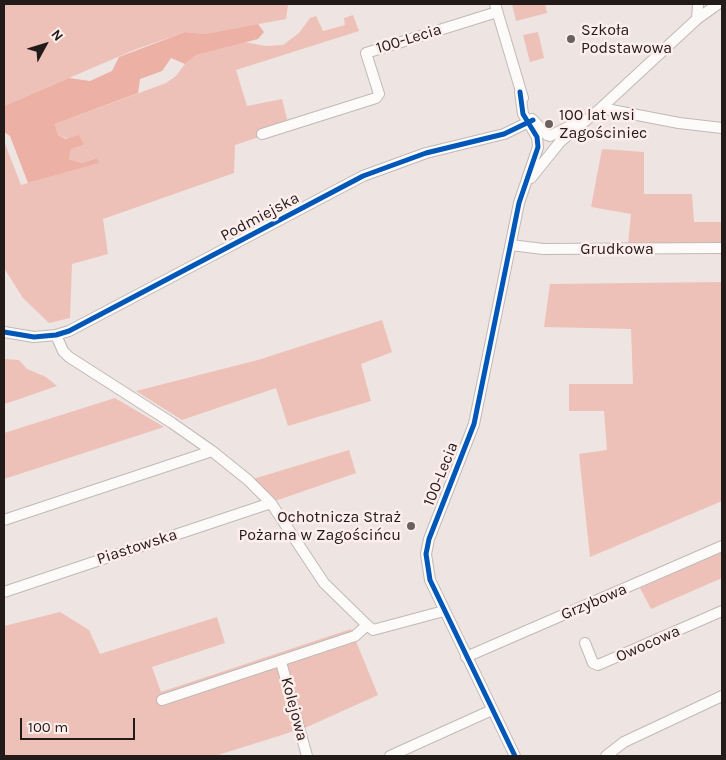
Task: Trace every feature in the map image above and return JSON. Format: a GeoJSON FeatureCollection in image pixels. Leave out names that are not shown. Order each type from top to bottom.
{"type":"FeatureCollection","features":[{"type":"Feature","properties":{"kind":"street"},"geometry":{"type":"LineString","coordinates":[[697,18],[698,4]]}},
{"type":"Feature","properties":{"kind":"street"},"geometry":{"type":"LineString","coordinates":[[549,135],[555,142],[552,150],[545,152],[538,144],[542,136],[549,135],[590,116],[601,108],[697,18],[718,4]]}},
{"type":"Feature","properties":{"kind":"street","name":"100-Lecia"},"geometry":{"type":"LineString","coordinates":[[262,134],[376,98],[379,94],[366,53],[496,8],[520,92],[521,106],[530,121],[538,144],[525,186],[511,245],[474,424],[429,539],[426,554],[430,580],[515,756]]}},
{"type":"Feature","properties":{"kind":"street"},"geometry":{"type":"LineString","coordinates":[[601,108],[679,124],[722,128]]}},
{"type":"Feature","properties":{"kind":"street","name":"100-Lecia"},"geometry":{"type":"LineString","coordinates":[[525,186],[552,150],[590,116]]}},
{"type":"Feature","properties":{"kind":"street","name":"100-Lecia"},"geometry":{"type":"LineString","coordinates":[[530,121],[549,135]]}},
{"type":"Feature","properties":{"kind":"street","name":"Podmiejska"},"geometry":{"type":"LineString","coordinates":[[4,332],[34,337],[56,335],[120,305],[363,176],[426,153],[504,134],[530,121]]}},
{"type":"Feature","properties":{"kind":"street","name":"Grudkowa"},"geometry":{"type":"LineString","coordinates":[[511,245],[543,249],[722,248]]}},
{"type":"Feature","properties":{"kind":"street"},"geometry":{"type":"LineString","coordinates":[[56,335],[63,351],[69,356],[212,451],[248,480],[271,502],[324,583],[373,630],[444,611]]}},
{"type":"Feature","properties":{"kind":"street"},"geometry":{"type":"LineString","coordinates":[[4,520],[212,451]]}},
{"type":"Feature","properties":{"kind":"street","name":"Piastowska"},"geometry":{"type":"LineString","coordinates":[[4,592],[271,502]]}},
{"type":"Feature","properties":{"kind":"street","name":"Grzybowa"},"geometry":{"type":"LineString","coordinates":[[466,657],[722,546]]}},
{"type":"Feature","properties":{"kind":"street","name":"Owocowa"},"geometry":{"type":"LineString","coordinates":[[585,643],[593,663],[598,665],[722,611]]}},
{"type":"Feature","properties":{"kind":"street"},"geometry":{"type":"LineString","coordinates":[[162,700],[355,636],[367,625]]}},
{"type":"Feature","properties":{"kind":"street","name":"Kolejowa"},"geometry":{"type":"LineString","coordinates":[[281,662],[307,756]]}},
{"type":"Feature","properties":{"kind":"street"},"geometry":{"type":"LineString","coordinates":[[606,756],[624,742],[722,696]]}},
{"type":"Feature","properties":{"kind":"street"},"geometry":{"type":"LineString","coordinates":[[390,756],[492,710]]}},
{"type":"Feature","properties":{"kind":"shaded area"},"geometry":{"type":"Polygon","coordinates":[[[4,4],[293,4],[288,5],[286,19],[205,34],[185,32],[134,50],[4,106],[4,4]]]}},
{"type":"Feature","properties":{"kind":"shaded area"},"geometry":{"type":"Polygon","coordinates":[[[512,4],[545,4],[547,13],[516,21],[512,4]]]}},
{"type":"Feature","properties":{"kind":"shaded area"},"geometry":{"type":"Polygon","coordinates":[[[353,15],[359,31],[236,70],[247,106],[282,99],[289,127],[235,145],[234,173],[103,219],[108,254],[72,264],[70,318],[49,323],[23,298],[4,268],[4,141],[21,185],[98,163],[97,158],[82,163],[69,159],[71,149],[84,145],[58,135],[55,124],[166,83],[176,76],[185,64],[196,55],[245,42],[265,46],[283,45],[299,33],[310,18],[316,16],[323,31],[345,25],[344,18],[353,15]]]}},
{"type":"Feature","properties":{"kind":"shaded area"},"geometry":{"type":"Polygon","coordinates":[[[258,24],[264,32],[258,39],[196,55],[185,64],[171,58],[162,71],[140,79],[138,93],[55,124],[58,135],[66,139],[79,135],[84,145],[71,149],[69,159],[82,163],[97,158],[99,163],[28,183],[10,136],[4,132],[4,106],[69,78],[90,81],[112,71],[119,57],[185,32],[205,34],[258,24]]]}},
{"type":"Feature","properties":{"kind":"shaded area"},"geometry":{"type":"Polygon","coordinates":[[[538,32],[544,58],[530,62],[523,35],[538,32]]]}},
{"type":"Feature","properties":{"kind":"shaded area"},"geometry":{"type":"Polygon","coordinates":[[[602,149],[644,152],[644,194],[692,194],[694,222],[722,222],[722,242],[628,244],[631,214],[591,207],[602,149]]]}},
{"type":"Feature","properties":{"kind":"shaded area"},"geometry":{"type":"Polygon","coordinates":[[[722,282],[722,501],[590,557],[579,454],[607,450],[604,411],[569,411],[569,384],[633,384],[631,329],[544,327],[550,284],[722,282]]]}},
{"type":"Feature","properties":{"kind":"shaded area"},"geometry":{"type":"Polygon","coordinates":[[[382,320],[392,352],[361,364],[371,401],[288,426],[276,388],[182,420],[136,391],[258,360],[382,320]]]}},
{"type":"Feature","properties":{"kind":"shaded area"},"geometry":{"type":"Polygon","coordinates":[[[4,359],[19,360],[27,369],[46,377],[57,386],[5,404],[4,359]]]}},
{"type":"Feature","properties":{"kind":"shaded area"},"geometry":{"type":"Polygon","coordinates":[[[115,398],[164,427],[4,479],[4,433],[115,398]]]}},
{"type":"Feature","properties":{"kind":"shaded area"},"geometry":{"type":"Polygon","coordinates":[[[349,450],[356,473],[275,501],[253,479],[349,450]]]}},
{"type":"Feature","properties":{"kind":"shaded area"},"geometry":{"type":"Polygon","coordinates":[[[722,552],[722,578],[651,609],[640,588],[722,552]]]}},
{"type":"Feature","properties":{"kind":"shaded area"},"geometry":{"type":"Polygon","coordinates":[[[60,612],[89,630],[100,654],[217,617],[225,643],[152,667],[161,692],[351,629],[378,695],[307,727],[215,756],[4,756],[4,626],[60,612]]]}},
{"type":"Feature","properties":{"kind":"cycle path"},"geometry":{"type":"LineString","coordinates":[[515,756],[430,580],[426,554],[429,539],[474,424],[519,203],[538,147],[537,137],[523,114],[520,92]]}},
{"type":"Feature","properties":{"kind":"cycle path"},"geometry":{"type":"LineString","coordinates":[[4,332],[34,337],[56,335],[69,331],[363,176],[426,153],[504,134],[533,120]]}},
{"type":"Feature","properties":{"kind":"place","name":"Szkoła Podstawowa"},"geometry":{"type":"Point","coordinates":[571,39]}},
{"type":"Feature","properties":{"kind":"place","name":"100 lat wsi Zagościniec"},"geometry":{"type":"Point","coordinates":[549,124]}},
{"type":"Feature","properties":{"kind":"place","name":"Ochotnicza Straż Pożarna w Zagościńcu"},"geometry":{"type":"Point","coordinates":[411,526]}}]}
